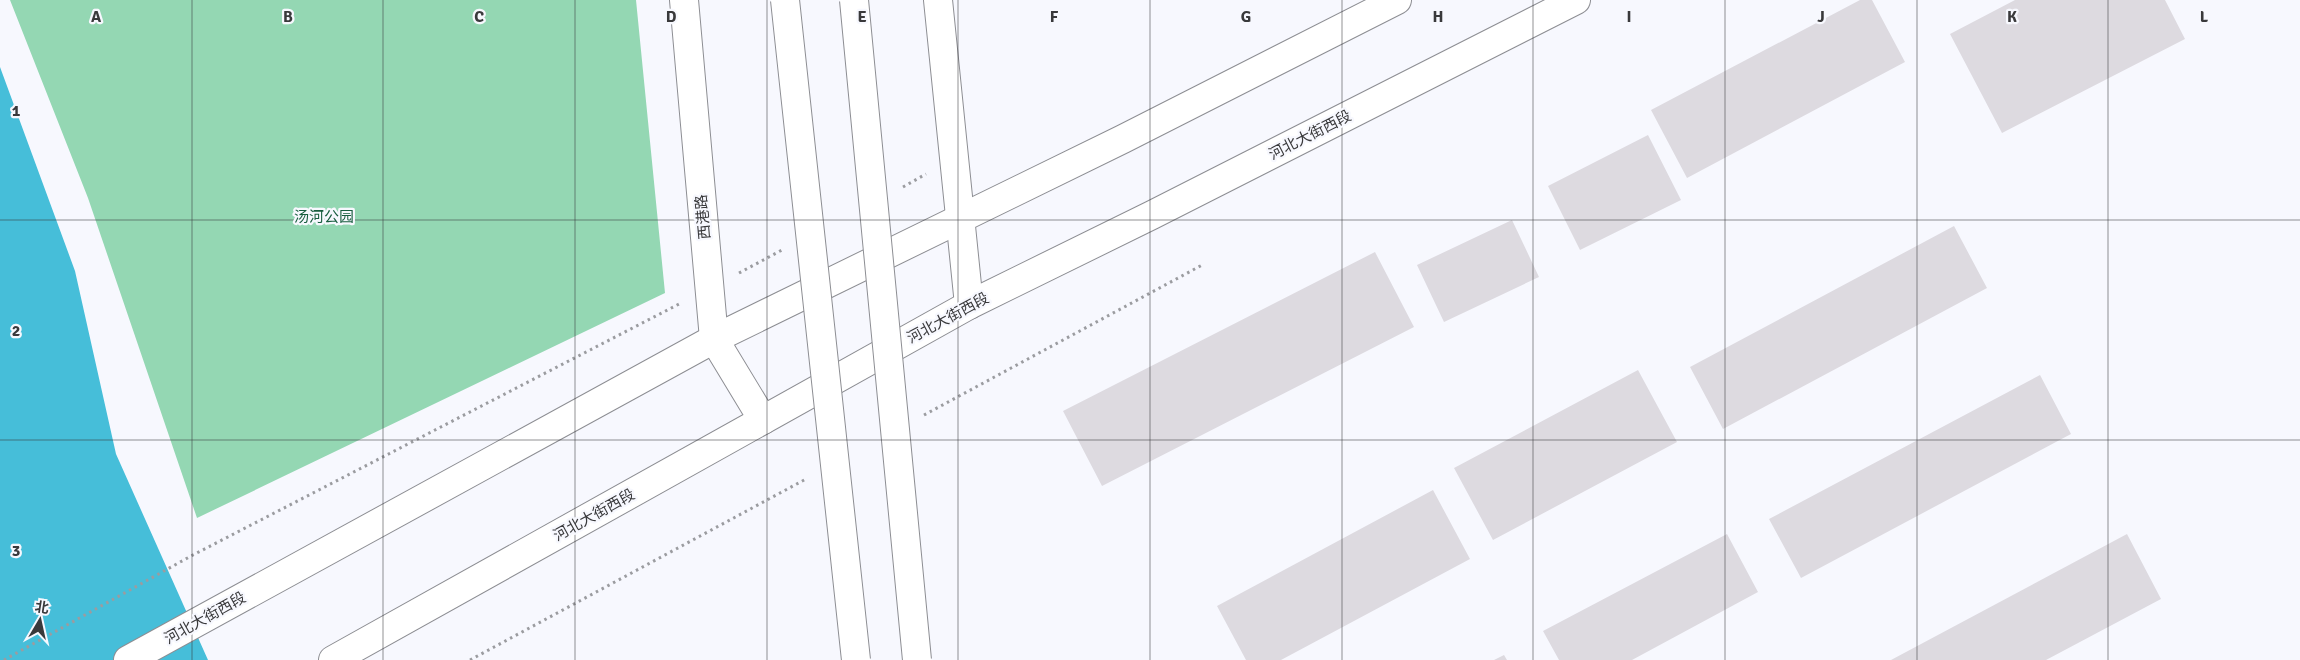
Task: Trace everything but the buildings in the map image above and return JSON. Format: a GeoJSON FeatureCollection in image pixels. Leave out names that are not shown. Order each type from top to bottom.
{"type":"FeatureCollection","features":[{"type":"Feature","properties":{"kind":"main road","name":"西港路"},"geometry":{"type":"LineString","coordinates":[[684,0],[714,339],[763,420]]}},
{"type":"Feature","properties":{"kind":"main road"},"geometry":{"type":"LineString","coordinates":[[785,0],[856,660]]}},
{"type":"Feature","properties":{"kind":"main road"},"geometry":{"type":"LineString","coordinates":[[854,0],[917,660]]}},
{"type":"Feature","properties":{"kind":"main road"},"geometry":{"type":"LineString","coordinates":[[938,0],[962,218],[969,305]]}},
{"type":"Feature","properties":{"kind":"main road","name":"河北大街西段"},"geometry":{"type":"LineString","coordinates":[[333,660],[969,305],[1152,215],[1576,0]]}},
{"type":"Feature","properties":{"kind":"main road","name":"河北大街西段"},"geometry":{"type":"LineString","coordinates":[[128,660],[714,339],[962,218],[1386,6]]}},
{"type":"Feature","properties":{"kind":"path"},"geometry":{"type":"LineString","coordinates":[[902,187],[954,159]]}},
{"type":"Feature","properties":{"kind":"path"},"geometry":{"type":"LineString","coordinates":[[4,660],[191,556],[788,247]]}},
{"type":"Feature","properties":{"kind":"green space","name":"汤河公园"},"geometry":{"type":"Polygon","coordinates":[[[10,0],[636,0],[665,293],[197,518],[88,198],[10,0]]]}},
{"type":"Feature","properties":{"kind":"water"},"geometry":{"type":"Polygon","coordinates":[[[0,67],[75,271],[116,454],[208,660],[0,660],[0,67]]]}}]}
